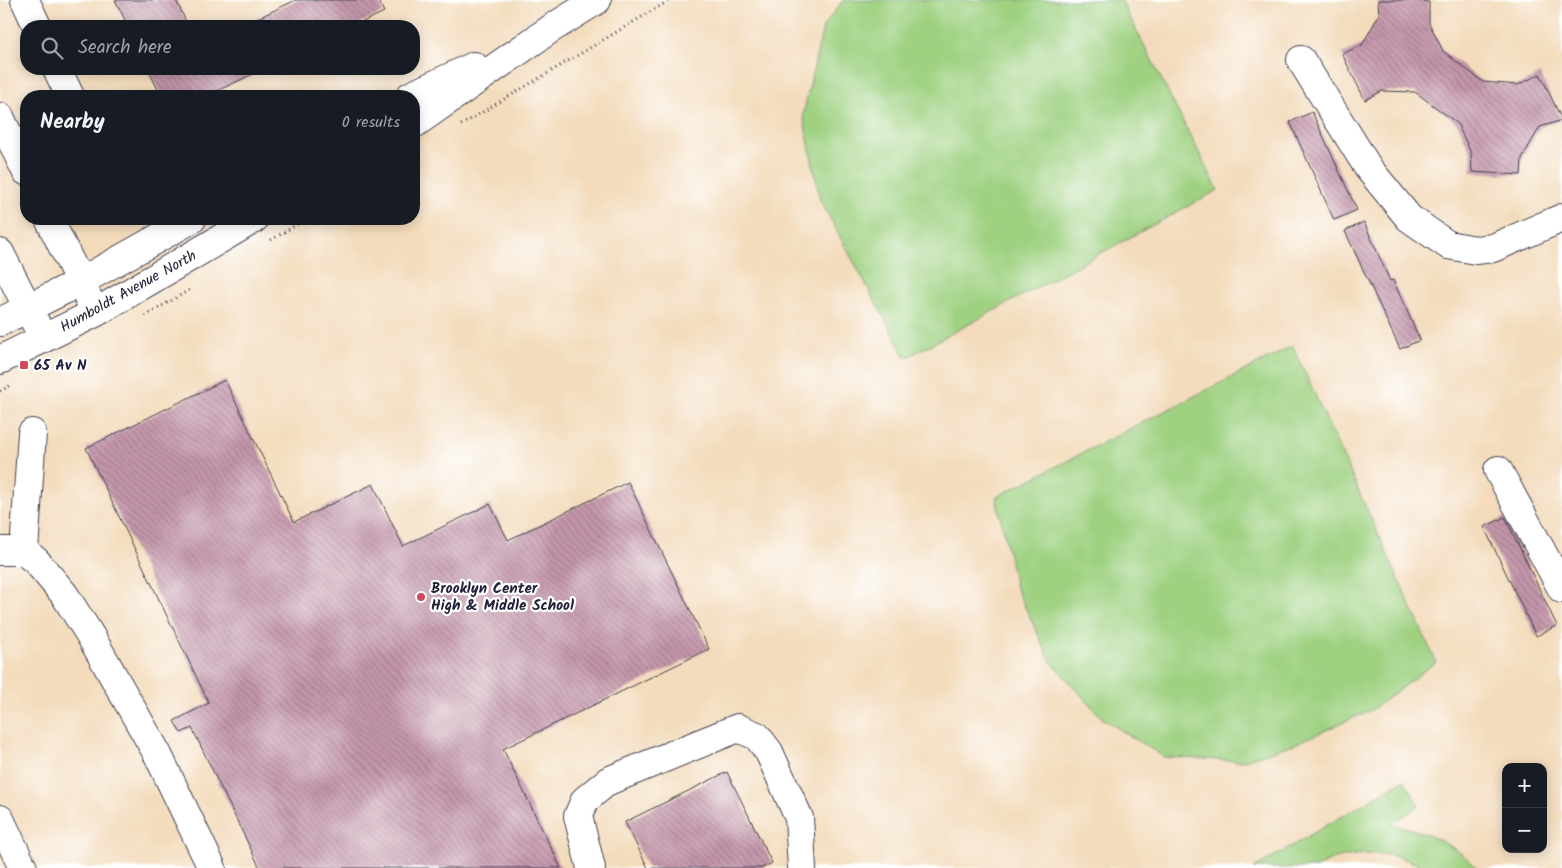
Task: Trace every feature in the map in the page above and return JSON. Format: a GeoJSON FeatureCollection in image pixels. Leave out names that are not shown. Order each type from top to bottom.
{"type":"FeatureCollection","features":[{"type":"Feature","properties":{"kind":"street"},"geometry":{"type":"LineString","coordinates":[[25,0],[34,20]]}},
{"type":"Feature","properties":{"kind":"street"},"geometry":{"type":"LineString","coordinates":[[420,120],[552,28],[597,0]]}},
{"type":"Feature","properties":{"kind":"street"},"geometry":{"type":"LineString","coordinates":[[420,91],[552,28]]}},
{"type":"Feature","properties":{"kind":"street"},"geometry":{"type":"LineString","coordinates":[[1301,60],[1374,176],[1409,218],[1448,245],[1476,250],[1493,248],[1562,218]]}},
{"type":"Feature","properties":{"kind":"street"},"geometry":{"type":"LineString","coordinates":[[60,75],[67,90]]}},
{"type":"Feature","properties":{"kind":"street"},"geometry":{"type":"LineString","coordinates":[[0,117],[20,159]]}},
{"type":"Feature","properties":{"kind":"street"},"geometry":{"type":"LineString","coordinates":[[52,225],[95,312]]}},
{"type":"Feature","properties":{"kind":"street","name":"Humboldt Avenue North"},"geometry":{"type":"LineString","coordinates":[[0,322],[80,282],[181,225]]}},
{"type":"Feature","properties":{"kind":"street","name":"Humboldt Avenue North"},"geometry":{"type":"LineString","coordinates":[[0,360],[95,312],[244,225]]}},
{"type":"Feature","properties":{"kind":"street"},"geometry":{"type":"LineString","coordinates":[[0,253],[44,338]]}},
{"type":"Feature","properties":{"kind":"street"},"geometry":{"type":"LineString","coordinates":[[32,433],[12,551],[37,562],[64,594],[90,635],[158,755],[212,868]]}},
{"type":"Feature","properties":{"kind":"street"},"geometry":{"type":"LineString","coordinates":[[1498,470],[1562,589]]}},
{"type":"Feature","properties":{"kind":"street"},"geometry":{"type":"LineString","coordinates":[[591,868],[578,816],[585,800],[608,781],[738,728],[757,736],[769,752],[799,818],[802,868]]}},
{"type":"Feature","properties":{"kind":"street"},"geometry":{"type":"LineString","coordinates":[[0,819],[23,868]]}},
{"type":"Feature","properties":{"kind":"path"},"geometry":{"type":"LineString","coordinates":[[456,128],[670,0]]}},
{"type":"Feature","properties":{"kind":"green space"},"geometry":{"type":"Polygon","coordinates":[[[843,0],[1121,0],[1218,190],[906,358],[820,200],[803,115],[823,27],[843,0]]]}},
{"type":"Feature","properties":{"kind":"green space"},"geometry":{"type":"Polygon","coordinates":[[[1293,346],[1436,662],[1373,709],[1297,743],[1242,761],[1164,757],[1103,719],[1051,662],[1016,588],[996,497],[1293,346]]]}},
{"type":"Feature","properties":{"kind":"green space"},"geometry":{"type":"Polygon","coordinates":[[[1404,780],[1419,806],[1391,824],[1415,830],[1437,839],[1468,859],[1477,868],[1427,868],[1400,857],[1364,854],[1346,856],[1329,861],[1316,868],[1254,868],[1404,780]]]}},
{"type":"Feature","properties":{"kind":"building"},"geometry":{"type":"Polygon","coordinates":[[[115,0],[176,0],[185,20],[125,20],[115,0]]]}},
{"type":"Feature","properties":{"kind":"building"},"geometry":{"type":"Polygon","coordinates":[[[296,0],[378,0],[384,12],[367,20],[254,20],[296,0]]]}},
{"type":"Feature","properties":{"kind":"building"},"geometry":{"type":"Polygon","coordinates":[[[1378,0],[1429,2],[1429,23],[1443,51],[1483,82],[1518,85],[1540,74],[1562,120],[1540,127],[1522,158],[1521,175],[1472,172],[1471,153],[1457,123],[1415,92],[1382,91],[1365,100],[1342,54],[1362,45],[1379,15],[1378,0]]]}},
{"type":"Feature","properties":{"kind":"building"},"geometry":{"type":"Polygon","coordinates":[[[151,75],[251,75],[219,90],[158,90],[151,75]]]}},
{"type":"Feature","properties":{"kind":"building"},"geometry":{"type":"Polygon","coordinates":[[[1312,112],[1357,210],[1334,220],[1290,122],[1312,112]]]}},
{"type":"Feature","properties":{"kind":"building"},"geometry":{"type":"Polygon","coordinates":[[[1364,222],[1390,281],[1393,280],[1420,340],[1400,349],[1345,231],[1364,222]]]}},
{"type":"Feature","properties":{"kind":"building","name":"Brooklyn Center High & Middle School"},"geometry":{"type":"Polygon","coordinates":[[[225,380],[294,522],[373,484],[403,546],[490,504],[508,540],[628,482],[709,649],[503,749],[561,868],[260,868],[192,728],[181,733],[174,721],[209,703],[86,448],[225,380]]]}},
{"type":"Feature","properties":{"kind":"building"},"geometry":{"type":"Polygon","coordinates":[[[1505,517],[1557,626],[1536,636],[1484,527],[1505,517]]]}},
{"type":"Feature","properties":{"kind":"building"},"geometry":{"type":"Polygon","coordinates":[[[727,772],[772,863],[762,868],[648,868],[625,822],[727,772]]]}},
{"type":"Feature","properties":{"kind":"place","name":"65 Av N"},"geometry":{"type":"Point","coordinates":[24,365]}},
{"type":"Feature","properties":{"kind":"place","name":"Brooklyn Center High & Middle School"},"geometry":{"type":"Point","coordinates":[421,597]}}]}
